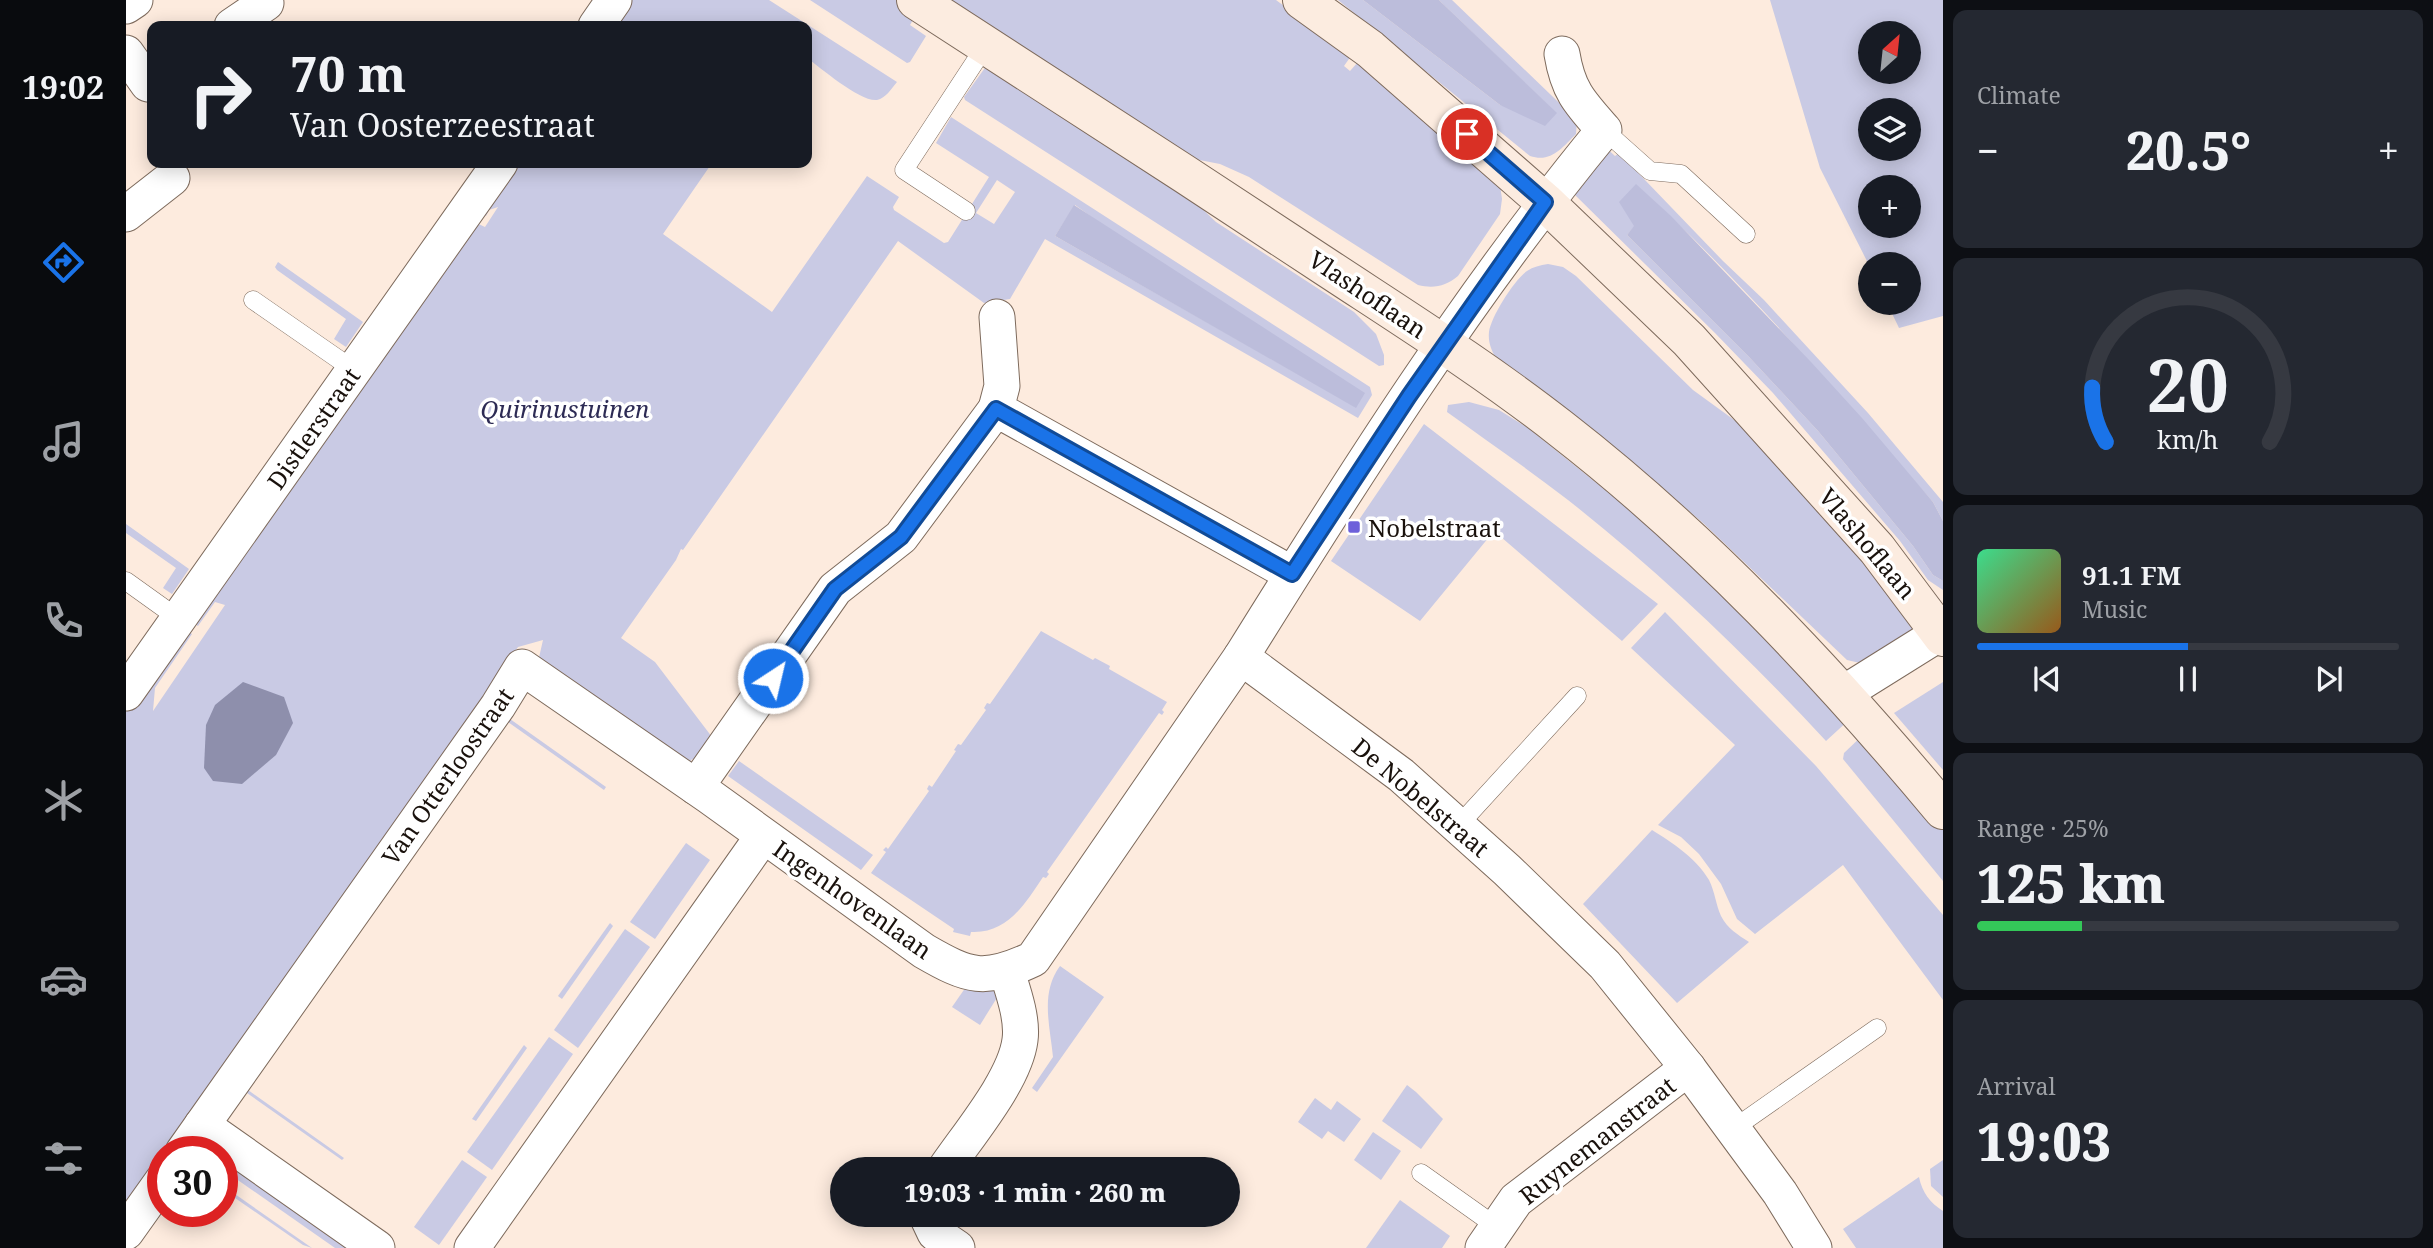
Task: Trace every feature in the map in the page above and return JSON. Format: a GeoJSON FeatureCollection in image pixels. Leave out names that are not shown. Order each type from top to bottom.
{"type":"FeatureCollection","features":[{"type":"Feature","properties":{"kind":"street"},"geometry":{"type":"LineString","coordinates":[[126,6],[135,0]]}},
{"type":"Feature","properties":{"kind":"street"},"geometry":{"type":"LineString","coordinates":[[239,21],[266,3],[264,0]]}},
{"type":"Feature","properties":{"kind":"street"},"geometry":{"type":"LineString","coordinates":[[599,21],[614,0]]}},
{"type":"Feature","properties":{"kind":"street","name":"Vlashoflaan"},"geometry":{"type":"LineString","coordinates":[[916,0],[1444,345],[1560,428],[1692,540],[1844,693],[1943,810]]}},
{"type":"Feature","properties":{"kind":"street","name":"Vlashoflaan"},"geometry":{"type":"LineString","coordinates":[[1302,0],[1370,49],[1545,202],[1689,340],[1877,549],[1942,635],[1844,693]]}},
{"type":"Feature","properties":{"kind":"street"},"geometry":{"type":"LineString","coordinates":[[126,53],[147,84]]}},
{"type":"Feature","properties":{"kind":"street"},"geometry":{"type":"LineString","coordinates":[[1241,657],[1381,437],[1444,345],[1545,202],[1604,130],[1580,103],[1566,77],[1562,54]]}},
{"type":"Feature","properties":{"kind":"street","name":"Distlerstraat"},"geometry":{"type":"LineString","coordinates":[[126,693],[496,168]]}},
{"type":"Feature","properties":{"kind":"street"},"geometry":{"type":"LineString","coordinates":[[126,214],[172,178]]}},
{"type":"Feature","properties":{"kind":"street"},"geometry":{"type":"LineString","coordinates":[[696,787],[835,589],[901,537],[996,409],[1002,386],[997,317]]}},
{"type":"Feature","properties":{"kind":"street"},"geometry":{"type":"LineString","coordinates":[[996,409],[1292,574]]}},
{"type":"Feature","properties":{"kind":"street","name":"De Nobelstraat"},"geometry":{"type":"LineString","coordinates":[[1241,657],[1401,775],[1507,870],[1605,965],[1688,1068],[1780,1193],[1814,1248]]}},
{"type":"Feature","properties":{"kind":"street","name":"Ingenhovenlaan"},"geometry":{"type":"LineString","coordinates":[[472,1248],[763,836],[942,961],[975,975],[1007,972],[1032,960],[1241,657]]}},
{"type":"Feature","properties":{"kind":"street","name":"Van Otterloostraat"},"geometry":{"type":"LineString","coordinates":[[193,1136],[498,706],[522,667],[763,836]]}},
{"type":"Feature","properties":{"kind":"street"},"geometry":{"type":"LineString","coordinates":[[953,1157],[1008,1076],[1021,1039],[1016,1001],[1007,972]]}},
{"type":"Feature","properties":{"kind":"street","name":"Ruynemanstraat"},"geometry":{"type":"LineString","coordinates":[[1490,1238],[1516,1200],[1688,1068]]}},
{"type":"Feature","properties":{"kind":"street","name":"Van Otterloostraat"},"geometry":{"type":"LineString","coordinates":[[238,1165],[377,1248]]}},
{"type":"Feature","properties":{"kind":"street"},"geometry":{"type":"LineString","coordinates":[[126,1233],[147,1203]]}},
{"type":"Feature","properties":{"kind":"street"},"geometry":{"type":"LineString","coordinates":[[933,1227],[936,1233],[957,1248]]}},
{"type":"Feature","properties":{"kind":"lane"},"geometry":{"type":"LineString","coordinates":[[966,211],[904,170],[986,45]]}},
{"type":"Feature","properties":{"kind":"lane"},"geometry":{"type":"LineString","coordinates":[[1604,130],[1650,171],[1681,174],[1746,234]]}},
{"type":"Feature","properties":{"kind":"lane"},"geometry":{"type":"LineString","coordinates":[[253,300],[354,370]]}},
{"type":"Feature","properties":{"kind":"lane"},"geometry":{"type":"LineString","coordinates":[[126,581],[179,618]]}},
{"type":"Feature","properties":{"kind":"lane"},"geometry":{"type":"LineString","coordinates":[[1458,826],[1577,696]]}},
{"type":"Feature","properties":{"kind":"lane"},"geometry":{"type":"LineString","coordinates":[[1733,1129],[1877,1028]]}},
{"type":"Feature","properties":{"kind":"lane"},"geometry":{"type":"LineString","coordinates":[[1421,1173],[1490,1238]]}},
{"type":"Feature","properties":{"kind":"green space"},"geometry":{"type":"Polygon","coordinates":[[[628,0],[769,0],[802,21],[613,21],[628,0]]]}},
{"type":"Feature","properties":{"kind":"green space"},"geometry":{"type":"Polygon","coordinates":[[[810,0],[897,0],[917,13],[910,25],[926,36],[907,63],[810,0]]]}},
{"type":"Feature","properties":{"kind":"green space"},"geometry":{"type":"Polygon","coordinates":[[[938,0],[1276,0],[1351,56],[1344,66],[1350,71],[1358,62],[1500,185],[1500,214],[1458,276],[1440,286],[1418,285],[1249,177],[1220,164],[1189,158],[938,0]]]}},
{"type":"Feature","properties":{"kind":"green space"},"geometry":{"type":"Polygon","coordinates":[[[1338,0],[1363,0],[1500,105],[1556,113],[1439,0],[1452,0],[1577,120],[1576,134],[1550,156],[1530,156],[1338,0]]]}},
{"type":"Feature","properties":{"kind":"green space"},"geometry":{"type":"Polygon","coordinates":[[[1770,0],[1943,0],[1943,316],[1899,328],[1893,315],[1921,315],[1921,252],[1862,252],[1820,168],[1770,0]]]}},
{"type":"Feature","properties":{"kind":"green space"},"geometry":{"type":"Polygon","coordinates":[[[812,28],[897,82],[886,95],[877,100],[861,96],[812,62],[812,28]]]}},
{"type":"Feature","properties":{"kind":"green space"},"geometry":{"type":"Polygon","coordinates":[[[987,65],[1150,159],[1216,222],[1354,312],[1376,334],[1384,355],[1384,365],[1379,366],[965,100],[964,97],[987,65]]]}},
{"type":"Feature","properties":{"kind":"green space","name":"Quirinustuinen"},"geometry":{"type":"Polygon","coordinates":[[[951,117],[1370,387],[1372,395],[1358,418],[1045,239],[1010,299],[984,303],[898,241],[621,638],[655,662],[712,737],[695,761],[692,759],[689,763],[538,662],[543,640],[518,647],[220,1073],[217,1073],[173,1136],[147,1136],[147,1176],[126,1206],[126,712],[184,629],[192,634],[155,688],[153,711],[225,605],[215,602],[198,626],[190,621],[472,221],[485,227],[498,207],[489,210],[486,216],[478,212],[509,168],[709,168],[663,234],[772,312],[867,176],[899,197],[894,210],[944,243],[948,242],[989,177],[936,143],[951,117]],[[997,180],[976,213],[994,224],[1015,192],[997,180]],[[1075,205],[1055,236],[1356,407],[1075,205]]]}},
{"type":"Feature","properties":{"kind":"green space"},"geometry":{"type":"Polygon","coordinates":[[[1601,143],[1615,156],[1619,153],[1764,300],[1868,413],[1943,502],[1943,521],[1933,502],[1789,339],[1714,260],[1636,185],[1634,227],[1627,235],[1749,357],[1818,431],[1913,546],[1933,575],[1943,581],[1943,590],[1928,580],[1900,541],[1773,393],[1575,195],[1572,190],[1601,143]]]}},
{"type":"Feature","properties":{"kind":"green space"},"geometry":{"type":"Polygon","coordinates":[[[278,262],[363,322],[346,347],[334,339],[346,319],[277,270],[275,267],[278,262]]]}},
{"type":"Feature","properties":{"kind":"green space"},"geometry":{"type":"Polygon","coordinates":[[[1548,264],[1563,267],[1576,276],[1693,390],[1759,438],[1808,488],[1913,628],[1910,634],[1860,663],[1847,660],[1703,523],[1642,471],[1496,358],[1489,336],[1498,308],[1527,271],[1548,264]]]}},
{"type":"Feature","properties":{"kind":"green space"},"geometry":{"type":"Polygon","coordinates":[[[1469,402],[1499,410],[1528,428],[1665,538],[1850,719],[1826,741],[1734,646],[1636,556],[1553,489],[1447,412],[1448,405],[1469,402]]]}},
{"type":"Feature","properties":{"kind":"green space"},"geometry":{"type":"Polygon","coordinates":[[[1424,424],[1658,604],[1622,641],[1494,531],[1420,621],[1331,561],[1424,424]]]}},
{"type":"Feature","properties":{"kind":"green space"},"geometry":{"type":"Polygon","coordinates":[[[126,524],[189,569],[172,594],[163,588],[176,568],[126,533],[126,524]]]}},
{"type":"Feature","properties":{"kind":"green space"},"geometry":{"type":"Polygon","coordinates":[[[1665,612],[1816,766],[1943,915],[1943,1000],[1843,865],[1755,934],[1737,919],[1721,884],[1699,854],[1681,837],[1658,825],[1735,745],[1631,648],[1665,612]]]}},
{"type":"Feature","properties":{"kind":"green space"},"geometry":{"type":"Polygon","coordinates":[[[1041,631],[1093,660],[1095,658],[1110,666],[1109,669],[1167,702],[1162,715],[1159,713],[1047,872],[1049,874],[1046,878],[1043,877],[1022,907],[1005,923],[995,928],[971,932],[970,936],[953,932],[954,929],[871,873],[886,852],[883,850],[886,847],[888,849],[929,791],[929,785],[932,787],[958,744],[961,745],[986,710],[984,708],[987,703],[990,704],[1041,631]]]}},
{"type":"Feature","properties":{"kind":"green space"},"geometry":{"type":"Polygon","coordinates":[[[1943,682],[1943,770],[1894,713],[1943,682]]]}},
{"type":"Feature","properties":{"kind":"green space"},"geometry":{"type":"Polygon","coordinates":[[[510,719],[606,787],[604,790],[508,722],[510,719]]]}},
{"type":"Feature","properties":{"kind":"green space"},"geometry":{"type":"Polygon","coordinates":[[[1864,734],[1943,827],[1943,881],[1843,759],[1844,753],[1864,734]]]}},
{"type":"Feature","properties":{"kind":"green space"},"geometry":{"type":"Polygon","coordinates":[[[739,761],[873,855],[861,870],[728,776],[739,761]]]}},
{"type":"Feature","properties":{"kind":"green space"},"geometry":{"type":"Polygon","coordinates":[[[1652,830],[1698,865],[1709,880],[1723,920],[1749,942],[1677,1003],[1583,904],[1652,830]]]}},
{"type":"Feature","properties":{"kind":"green space"},"geometry":{"type":"Polygon","coordinates":[[[686,843],[710,860],[655,939],[630,922],[686,843]]]}},
{"type":"Feature","properties":{"kind":"green space"},"geometry":{"type":"Polygon","coordinates":[[[610,923],[613,926],[562,999],[558,996],[610,923]]]}},
{"type":"Feature","properties":{"kind":"green space"},"geometry":{"type":"Polygon","coordinates":[[[625,929],[650,947],[578,1048],[554,1030],[625,929]]]}},
{"type":"Feature","properties":{"kind":"green space"},"geometry":{"type":"Polygon","coordinates":[[[1060,966],[1104,997],[1037,1092],[1032,1088],[1053,1057],[1048,998],[1054,976],[1060,966]]]}},
{"type":"Feature","properties":{"kind":"green space"},"geometry":{"type":"Polygon","coordinates":[[[968,984],[1003,988],[980,1025],[952,1007],[968,984]]]}},
{"type":"Feature","properties":{"kind":"green space"},"geometry":{"type":"Polygon","coordinates":[[[549,1037],[573,1054],[492,1170],[467,1152],[549,1037]]]}},
{"type":"Feature","properties":{"kind":"green space"},"geometry":{"type":"Polygon","coordinates":[[[524,1045],[527,1048],[476,1121],[472,1119],[524,1045]]]}},
{"type":"Feature","properties":{"kind":"green space"},"geometry":{"type":"Polygon","coordinates":[[[1407,1085],[1443,1119],[1421,1149],[1382,1121],[1407,1085]]]}},
{"type":"Feature","properties":{"kind":"green space"},"geometry":{"type":"Polygon","coordinates":[[[248,1090],[344,1158],[342,1160],[247,1093],[248,1090]]]}},
{"type":"Feature","properties":{"kind":"green space"},"geometry":{"type":"Polygon","coordinates":[[[1315,1098],[1331,1110],[1337,1101],[1361,1119],[1344,1142],[1328,1131],[1322,1139],[1298,1122],[1315,1098]]]}},
{"type":"Feature","properties":{"kind":"green space"},"geometry":{"type":"Polygon","coordinates":[[[1373,1132],[1401,1151],[1381,1180],[1354,1160],[1373,1132]]]}},
{"type":"Feature","properties":{"kind":"green space"},"geometry":{"type":"Polygon","coordinates":[[[462,1160],[487,1177],[439,1245],[414,1227],[462,1160]]]}},
{"type":"Feature","properties":{"kind":"green space"},"geometry":{"type":"Polygon","coordinates":[[[1943,1160],[1943,1197],[1931,1186],[1930,1169],[1943,1160]]]}},
{"type":"Feature","properties":{"kind":"green space"},"geometry":{"type":"Polygon","coordinates":[[[238,1168],[351,1248],[335,1248],[238,1180],[238,1168]]]}},
{"type":"Feature","properties":{"kind":"green space"},"geometry":{"type":"Polygon","coordinates":[[[1919,1177],[1927,1197],[1943,1211],[1943,1248],[1856,1248],[1843,1229],[1919,1177]]]}},
{"type":"Feature","properties":{"kind":"green space"},"geometry":{"type":"Polygon","coordinates":[[[238,1196],[312,1248],[303,1245],[238,1200],[238,1196]]]}},
{"type":"Feature","properties":{"kind":"green space"},"geometry":{"type":"Polygon","coordinates":[[[1400,1200],[1450,1236],[1442,1248],[1366,1248],[1400,1200]]]}},
{"type":"Feature","properties":{"kind":"shaded area"},"geometry":{"type":"Polygon","coordinates":[[[1363,0],[1439,0],[1557,113],[1545,126],[1500,105],[1363,0]]]}},
{"type":"Feature","properties":{"kind":"shaded area"},"geometry":{"type":"Polygon","coordinates":[[[1636,184],[1671,216],[1811,362],[1933,502],[1943,521],[1943,581],[1933,575],[1913,546],[1818,431],[1749,357],[1627,235],[1634,226],[1619,202],[1636,184]]]}},
{"type":"Feature","properties":{"kind":"shaded area"},"geometry":{"type":"Polygon","coordinates":[[[1074,205],[1365,393],[1356,408],[1055,236],[1074,205]]]}},
{"type":"Feature","properties":{"kind":"shaded area"},"geometry":{"type":"Polygon","coordinates":[[[243,682],[284,697],[293,723],[276,755],[242,784],[213,781],[204,768],[206,725],[215,705],[243,682]]]}},
{"type":"Feature","properties":{"kind":"place","name":"Nobelstraat"},"geometry":{"type":"Point","coordinates":[1354,527]}},
{"type":"Feature","properties":{"kind":"route"},"geometry":{"type":"LineString","coordinates":[[773,678],[835,589],[901,537],[996,409],[1292,574],[1409,396],[1545,202],[1467,134]]}}]}
